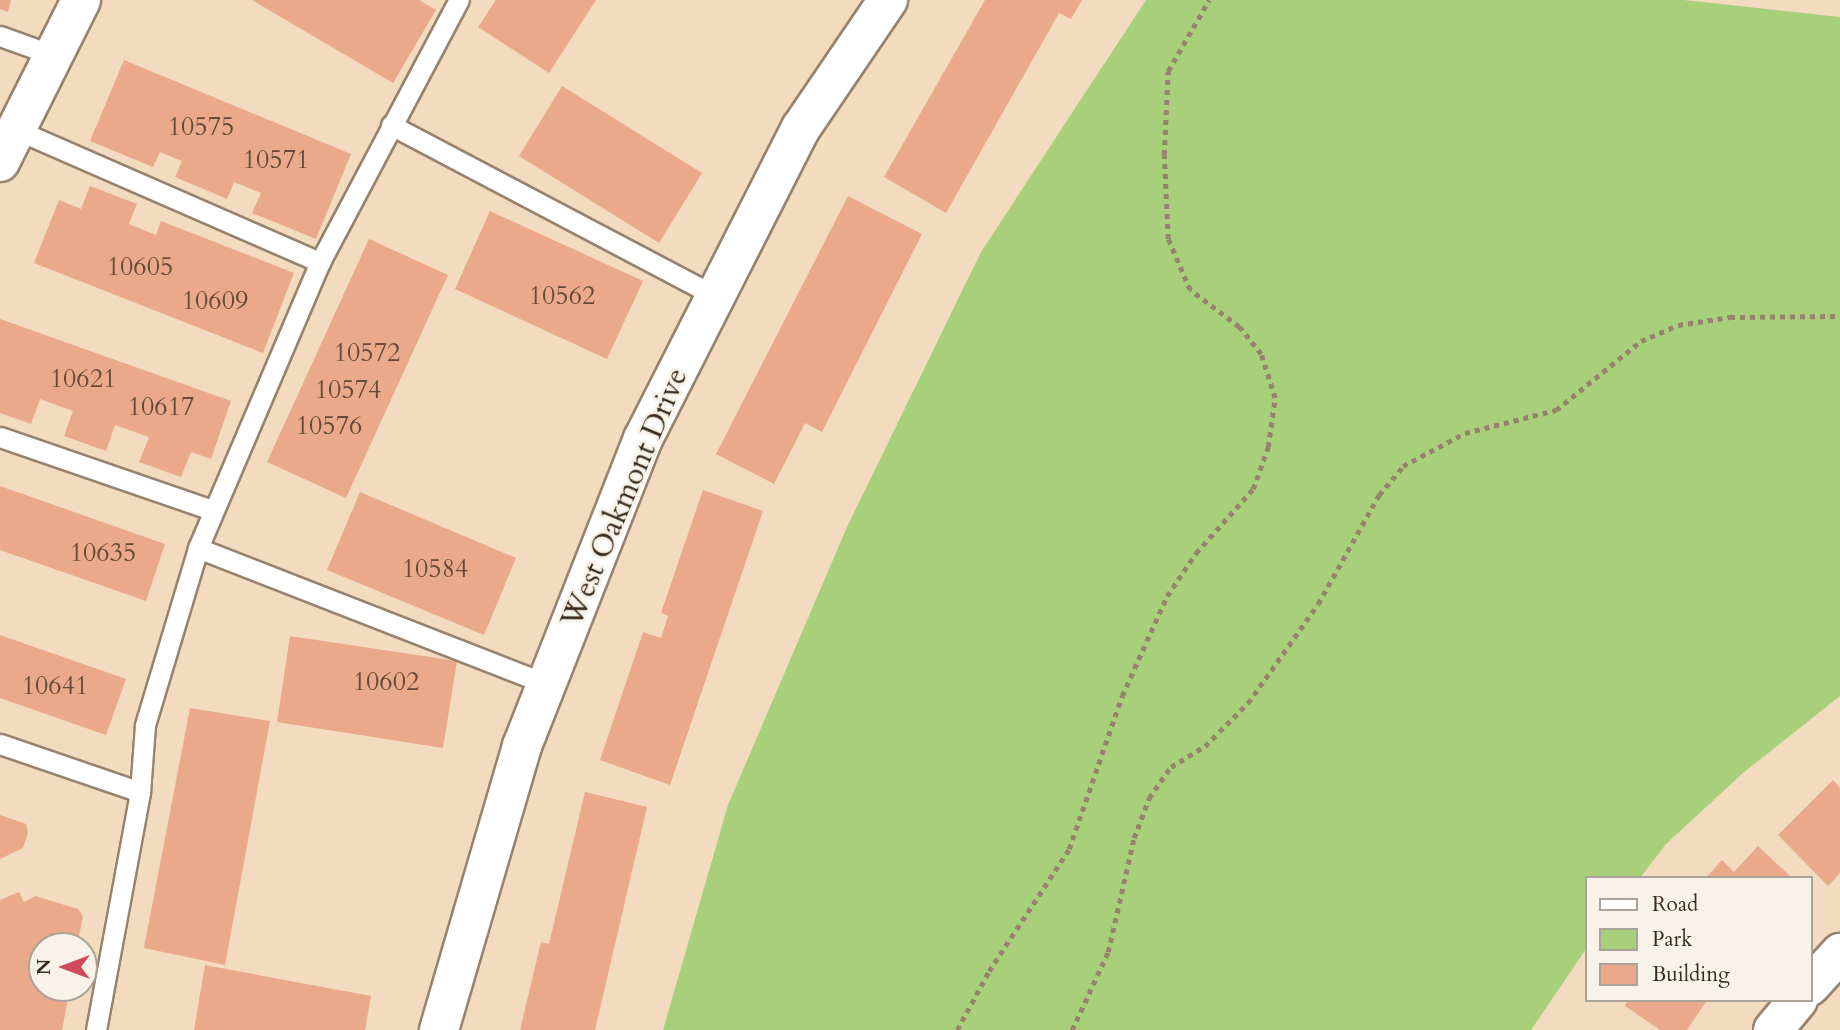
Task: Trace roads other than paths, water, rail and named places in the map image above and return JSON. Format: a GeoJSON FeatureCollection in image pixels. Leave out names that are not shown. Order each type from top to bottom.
{"type":"FeatureCollection","features":[{"type":"Feature","properties":{"kind":"street"},"geometry":{"type":"LineString","coordinates":[[8,145],[81,0]]}},
{"type":"Feature","properties":{"kind":"street","name":"West Oakmont Drive"},"geometry":{"type":"LineString","coordinates":[[439,1030],[522,746],[643,439],[801,128],[888,0]]}},
{"type":"Feature","properties":{"kind":"street"},"geometry":{"type":"LineString","coordinates":[[1812,984],[1840,953]]}},
{"type":"Feature","properties":{"kind":"street"},"geometry":{"type":"LineString","coordinates":[[1773,1030],[1796,1002]]}},
{"type":"Feature","properties":{"kind":"lane"},"geometry":{"type":"LineString","coordinates":[[96,1030],[140,792],[145,724],[198,548],[320,262],[456,1]]}},
{"type":"Feature","properties":{"kind":"lane"},"geometry":{"type":"LineString","coordinates":[[0,36],[53,55]]}},
{"type":"Feature","properties":{"kind":"lane"},"geometry":{"type":"LineString","coordinates":[[391,125],[716,296]]}},
{"type":"Feature","properties":{"kind":"lane"},"geometry":{"type":"LineString","coordinates":[[8,145],[320,262]]}},
{"type":"Feature","properties":{"kind":"lane"},"geometry":{"type":"LineString","coordinates":[[0,437],[212,510]]}},
{"type":"Feature","properties":{"kind":"lane"},"geometry":{"type":"LineString","coordinates":[[198,548],[546,684]]}},
{"type":"Feature","properties":{"kind":"lane"},"geometry":{"type":"LineString","coordinates":[[0,744],[140,792]]}}]}
